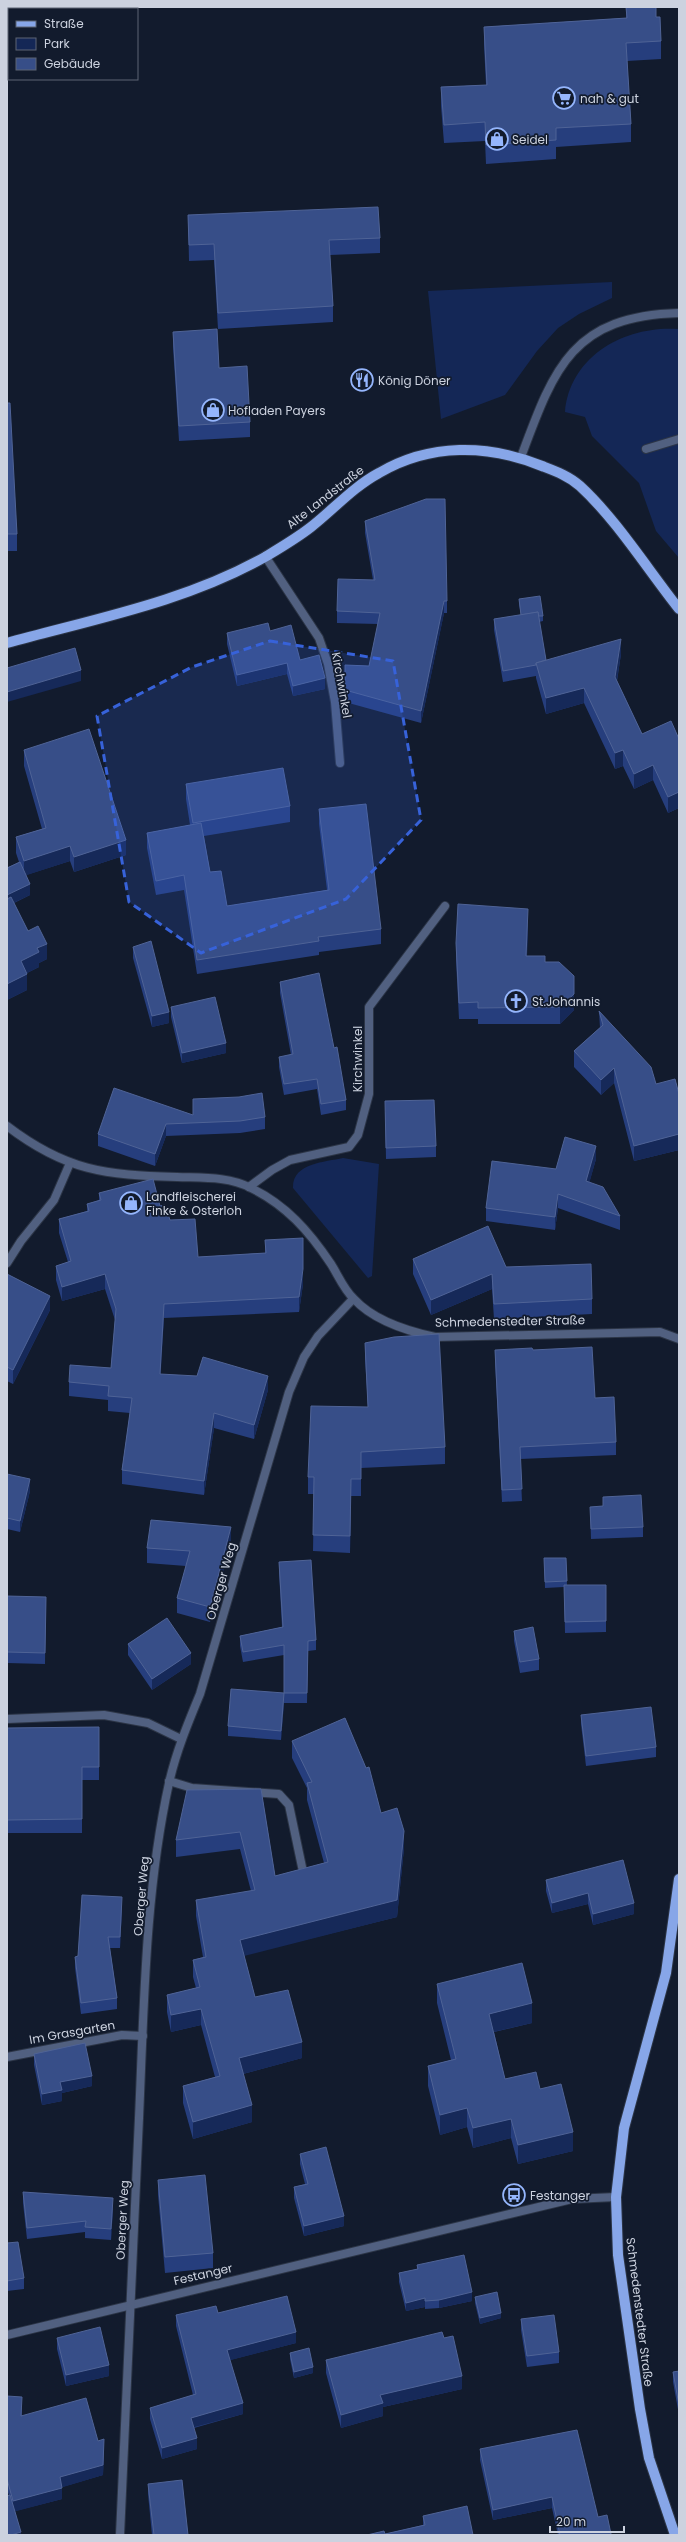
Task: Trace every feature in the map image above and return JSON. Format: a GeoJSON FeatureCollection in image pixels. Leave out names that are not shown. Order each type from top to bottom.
{"type":"FeatureCollection","features":[{"type":"Feature","properties":{"kind":"main road","name":"Alte Landstraße"},"geometry":{"type":"LineString","coordinates":[[7,643],[153,604],[209,585],[265,556],[311,527],[361,484],[379,472],[407,460],[444,449],[483,449],[521,457],[566,476],[580,486],[618,529],[679,609]]}},
{"type":"Feature","properties":{"kind":"main road","name":"Schmedenstedter Straße"},"geometry":{"type":"LineString","coordinates":[[675,2535],[649,2458],[640,2409],[618,2255],[616,2197],[624,2128],[666,1973],[677,1905],[679,1879]]}},
{"type":"Feature","properties":{"kind":"street"},"geometry":{"type":"LineString","coordinates":[[521,457],[551,382],[576,348],[595,334],[617,322],[636,316],[679,313]]}},
{"type":"Feature","properties":{"kind":"street"},"geometry":{"type":"LineString","coordinates":[[646,449],[679,439]]}},
{"type":"Feature","properties":{"kind":"street","name":"Kirchwinkel"},"geometry":{"type":"LineString","coordinates":[[265,556],[319,638],[328,664],[336,702],[340,763]]}},
{"type":"Feature","properties":{"kind":"street","name":"Kirchwinkel"},"geometry":{"type":"LineString","coordinates":[[249,1187],[272,1170],[290,1160],[349,1147],[358,1134],[370,1094],[369,1007],[445,906]]}},
{"type":"Feature","properties":{"kind":"street","name":"Schmedenstedter Straße"},"geometry":{"type":"LineString","coordinates":[[7,1126],[29,1143],[70,1163],[118,1175],[225,1179],[249,1187],[276,1201],[297,1220],[315,1241],[354,1299],[375,1315],[404,1330],[435,1337],[660,1332],[679,1339]]}},
{"type":"Feature","properties":{"kind":"street"},"geometry":{"type":"LineString","coordinates":[[7,1263],[21,1241],[54,1200],[70,1163]]}},
{"type":"Feature","properties":{"kind":"street","name":"Oberger Weg"},"geometry":{"type":"LineString","coordinates":[[120,2535],[142,2036],[154,1866],[169,1781],[181,1740],[200,1694],[288,1392],[304,1357],[318,1336],[354,1299]]}},
{"type":"Feature","properties":{"kind":"street"},"geometry":{"type":"LineString","coordinates":[[7,1719],[104,1715],[148,1723],[181,1740]]}},
{"type":"Feature","properties":{"kind":"street"},"geometry":{"type":"LineString","coordinates":[[169,1781],[192,1788],[279,1794],[289,1805],[302,1867]]}},
{"type":"Feature","properties":{"kind":"street","name":"Im Grasgarten"},"geometry":{"type":"LineString","coordinates":[[7,2057],[122,2035],[142,2036]]}},
{"type":"Feature","properties":{"kind":"street","name":"Festanger"},"geometry":{"type":"LineString","coordinates":[[7,2335],[130,2304],[572,2199],[616,2197]]}},
{"type":"Feature","properties":{"kind":"highlighted area"},"geometry":{"type":"Polygon","coordinates":[[[270,641],[393,661],[421,820],[346,899],[201,953],[129,902],[97,716],[192,667],[270,641]]]}},
{"type":"Feature","properties":{"kind":"green space"},"geometry":{"type":"Polygon","coordinates":[[[612,282],[612,298],[579,314],[558,328],[537,351],[505,395],[441,419],[428,291],[612,282]]]}},
{"type":"Feature","properties":{"kind":"green space"},"geometry":{"type":"Polygon","coordinates":[[[659,329],[679,329],[679,558],[656,531],[639,483],[592,436],[585,417],[565,412],[569,392],[577,374],[589,360],[604,348],[621,338],[640,332],[659,329]]]}},
{"type":"Feature","properties":{"kind":"green space"},"geometry":{"type":"Polygon","coordinates":[[[343,1158],[379,1164],[372,1276],[368,1278],[293,1188],[294,1180],[298,1173],[304,1169],[311,1165],[343,1158]]]}},
{"type":"Feature","properties":{"kind":"building"},"geometry":{"type":"Polygon","coordinates":[[[626,7],[656,7],[656,17],[660,17],[661,41],[626,43],[631,124],[556,128],[556,140],[486,145],[485,122],[444,125],[441,87],[487,85],[484,27],[627,18],[626,7]]]}},
{"type":"Feature","properties":{"kind":"building"},"geometry":{"type":"Polygon","coordinates":[[[378,207],[380,238],[329,240],[333,306],[218,313],[214,244],[189,245],[188,215],[378,207]]]}},
{"type":"Feature","properties":{"kind":"building","name":"Hofladen Payers"},"geometry":{"type":"Polygon","coordinates":[[[217,329],[219,368],[247,366],[250,422],[179,426],[173,332],[217,329]]]}},
{"type":"Feature","properties":{"kind":"building"},"geometry":{"type":"Polygon","coordinates":[[[7,403],[10,403],[17,534],[7,534],[7,403]]]}},
{"type":"Feature","properties":{"kind":"building"},"geometry":{"type":"Polygon","coordinates":[[[426,499],[445,499],[447,601],[444,601],[421,711],[345,690],[345,665],[369,666],[380,613],[337,611],[338,579],[375,580],[365,521],[426,499]]]}},
{"type":"Feature","properties":{"kind":"building"},"geometry":{"type":"Polygon","coordinates":[[[540,596],[543,616],[538,616],[538,612],[521,615],[519,599],[540,596]]]}},
{"type":"Feature","properties":{"kind":"building"},"geometry":{"type":"Polygon","coordinates":[[[538,612],[546,660],[536,663],[536,665],[503,671],[494,619],[538,612]]]}},
{"type":"Feature","properties":{"kind":"building"},"geometry":{"type":"Polygon","coordinates":[[[268,623],[270,631],[291,625],[300,660],[319,655],[325,678],[293,686],[287,663],[237,675],[227,633],[268,623]]]}},
{"type":"Feature","properties":{"kind":"building"},"geometry":{"type":"Polygon","coordinates":[[[621,639],[615,677],[642,734],[671,721],[679,739],[679,792],[668,797],[653,765],[634,774],[623,750],[615,753],[584,688],[546,698],[536,663],[621,639]]]}},
{"type":"Feature","properties":{"kind":"building"},"geometry":{"type":"Polygon","coordinates":[[[75,648],[81,670],[7,692],[7,668],[75,648]]]}},
{"type":"Feature","properties":{"kind":"building"},"geometry":{"type":"Polygon","coordinates":[[[89,729],[126,840],[74,857],[70,846],[24,861],[16,837],[46,828],[24,750],[89,729]]]}},
{"type":"Feature","properties":{"kind":"building"},"geometry":{"type":"Polygon","coordinates":[[[283,768],[290,806],[193,823],[186,784],[283,768]]]}},
{"type":"Feature","properties":{"kind":"building"},"geometry":{"type":"Polygon","coordinates":[[[366,804],[381,929],[318,937],[319,941],[197,960],[184,875],[156,881],[147,833],[201,823],[210,872],[221,871],[227,906],[329,890],[319,809],[366,804]]]}},
{"type":"Feature","properties":{"kind":"building"},"geometry":{"type":"Polygon","coordinates":[[[20,862],[30,884],[7,895],[7,868],[20,862]]]}},
{"type":"Feature","properties":{"kind":"building"},"geometry":{"type":"Polygon","coordinates":[[[11,897],[28,931],[38,926],[47,944],[37,948],[39,952],[21,961],[27,974],[7,984],[7,899],[11,897]]]}},
{"type":"Feature","properties":{"kind":"building"},"geometry":{"type":"Polygon","coordinates":[[[458,904],[528,909],[526,956],[545,956],[545,962],[559,962],[574,976],[574,994],[560,1007],[478,1008],[478,1002],[459,1003],[456,943],[458,904]]]}},
{"type":"Feature","properties":{"kind":"building"},"geometry":{"type":"Polygon","coordinates":[[[151,941],[169,1012],[152,1016],[133,947],[151,941]]]}},
{"type":"Feature","properties":{"kind":"building"},"geometry":{"type":"Polygon","coordinates":[[[319,973],[334,1048],[337,1047],[346,1100],[321,1104],[317,1079],[284,1084],[279,1057],[293,1054],[280,982],[319,973]]]}},
{"type":"Feature","properties":{"kind":"building"},"geometry":{"type":"Polygon","coordinates":[[[215,997],[226,1043],[182,1053],[171,1007],[215,997]]]}},
{"type":"Feature","properties":{"kind":"building"},"geometry":{"type":"Polygon","coordinates":[[[599,1011],[651,1067],[656,1084],[675,1079],[679,1094],[679,1134],[634,1146],[614,1068],[601,1080],[574,1051],[603,1025],[599,1011]]]}},
{"type":"Feature","properties":{"kind":"building"},"geometry":{"type":"Polygon","coordinates":[[[114,1088],[193,1115],[193,1099],[239,1097],[262,1093],[265,1117],[240,1121],[166,1124],[155,1154],[98,1134],[114,1088]]]}},
{"type":"Feature","properties":{"kind":"building"},"geometry":{"type":"Polygon","coordinates":[[[434,1100],[436,1146],[386,1148],[385,1101],[434,1100]]]}},
{"type":"Feature","properties":{"kind":"building"},"geometry":{"type":"Polygon","coordinates":[[[565,1137],[596,1146],[586,1181],[603,1187],[620,1216],[558,1194],[555,1217],[486,1208],[492,1161],[556,1169],[565,1137]]]}},
{"type":"Feature","properties":{"kind":"building"},"geometry":{"type":"Polygon","coordinates":[[[153,1179],[160,1206],[165,1205],[170,1220],[195,1219],[198,1257],[266,1253],[265,1240],[303,1238],[303,1269],[299,1297],[164,1304],[160,1374],[197,1376],[203,1357],[268,1376],[254,1425],[214,1413],[204,1481],[122,1470],[132,1398],[108,1396],[109,1386],[69,1382],[70,1365],[111,1368],[116,1309],[105,1274],[62,1287],[56,1266],[71,1261],[59,1219],[89,1211],[87,1204],[101,1200],[99,1193],[153,1179]]]}},
{"type":"Feature","properties":{"kind":"building"},"geometry":{"type":"Polygon","coordinates":[[[488,1226],[506,1267],[591,1264],[592,1299],[494,1304],[492,1274],[431,1300],[413,1259],[488,1226]]]}},
{"type":"Feature","properties":{"kind":"building"},"geometry":{"type":"Polygon","coordinates":[[[7,1274],[50,1296],[13,1370],[7,1367],[7,1274]]]}},
{"type":"Feature","properties":{"kind":"building"},"geometry":{"type":"Polygon","coordinates":[[[439,1334],[445,1447],[361,1452],[361,1479],[351,1479],[350,1536],[313,1535],[314,1477],[308,1477],[311,1406],[368,1407],[365,1343],[394,1337],[439,1334]]]}},
{"type":"Feature","properties":{"kind":"building"},"geometry":{"type":"Polygon","coordinates":[[[592,1347],[595,1398],[614,1397],[616,1442],[520,1447],[522,1489],[502,1490],[495,1350],[592,1347]]]}},
{"type":"Feature","properties":{"kind":"building"},"geometry":{"type":"Polygon","coordinates":[[[7,1474],[30,1479],[20,1521],[7,1518],[7,1474]]]}},
{"type":"Feature","properties":{"kind":"building"},"geometry":{"type":"Polygon","coordinates":[[[641,1495],[643,1527],[591,1529],[590,1507],[603,1506],[603,1497],[641,1495]]]}},
{"type":"Feature","properties":{"kind":"building"},"geometry":{"type":"Polygon","coordinates":[[[151,1520],[231,1527],[210,1607],[177,1598],[190,1551],[147,1548],[151,1520]]]}},
{"type":"Feature","properties":{"kind":"building"},"geometry":{"type":"Polygon","coordinates":[[[544,1558],[566,1558],[567,1581],[545,1582],[544,1558]]]}},
{"type":"Feature","properties":{"kind":"building"},"geometry":{"type":"Polygon","coordinates":[[[311,1560],[316,1640],[308,1641],[307,1693],[284,1693],[284,1645],[243,1652],[240,1636],[283,1627],[279,1562],[311,1560]]]}},
{"type":"Feature","properties":{"kind":"building"},"geometry":{"type":"Polygon","coordinates":[[[564,1585],[606,1585],[606,1621],[565,1622],[564,1585]]]}},
{"type":"Feature","properties":{"kind":"building"},"geometry":{"type":"Polygon","coordinates":[[[7,1596],[46,1597],[45,1653],[7,1652],[7,1596]]]}},
{"type":"Feature","properties":{"kind":"building"},"geometry":{"type":"Polygon","coordinates":[[[167,1618],[191,1653],[152,1679],[128,1644],[167,1618]]]}},
{"type":"Feature","properties":{"kind":"building"},"geometry":{"type":"Polygon","coordinates":[[[533,1627],[539,1659],[520,1662],[514,1631],[533,1627]]]}},
{"type":"Feature","properties":{"kind":"building"},"geometry":{"type":"Polygon","coordinates":[[[231,1689],[284,1693],[281,1731],[228,1726],[231,1689]]]}},
{"type":"Feature","properties":{"kind":"building"},"geometry":{"type":"Polygon","coordinates":[[[651,1707],[656,1747],[586,1756],[581,1715],[651,1707]]]}},
{"type":"Feature","properties":{"kind":"building"},"geometry":{"type":"Polygon","coordinates":[[[345,1718],[366,1768],[369,1767],[381,1813],[397,1808],[404,1831],[397,1900],[240,1940],[255,1997],[288,1990],[302,2042],[239,2058],[252,2105],[193,2122],[183,2086],[220,2076],[201,2009],[171,2015],[167,1995],[200,1987],[193,1960],[206,1957],[196,1900],[255,1890],[240,1832],[176,1840],[187,1790],[261,1789],[275,1876],[328,1862],[307,1783],[312,1782],[292,1741],[345,1718]]]}},
{"type":"Feature","properties":{"kind":"building"},"geometry":{"type":"Polygon","coordinates":[[[99,1727],[99,1767],[82,1767],[82,1819],[7,1820],[7,1728],[99,1727]]]}},
{"type":"Feature","properties":{"kind":"building"},"geometry":{"type":"Polygon","coordinates":[[[623,1860],[634,1903],[593,1914],[588,1893],[552,1903],[546,1880],[623,1860]]]}},
{"type":"Feature","properties":{"kind":"building"},"geometry":{"type":"Polygon","coordinates":[[[82,1895],[122,1897],[120,1937],[108,1937],[117,1998],[81,2003],[75,1957],[78,1956],[82,1895]]]}},
{"type":"Feature","properties":{"kind":"building"},"geometry":{"type":"Polygon","coordinates":[[[522,1963],[532,2003],[489,2014],[505,2079],[536,2072],[540,2089],[561,2084],[573,2132],[518,2145],[511,2119],[473,2128],[467,2108],[440,2115],[428,2066],[456,2059],[437,1984],[522,1963]]]}},
{"type":"Feature","properties":{"kind":"building"},"geometry":{"type":"Polygon","coordinates":[[[85,2043],[92,2076],[60,2082],[62,2090],[42,2094],[34,2054],[85,2043]]]}},
{"type":"Feature","properties":{"kind":"building"},"geometry":{"type":"Polygon","coordinates":[[[326,2147],[344,2216],[304,2226],[294,2187],[308,2184],[300,2154],[326,2147]]]}},
{"type":"Feature","properties":{"kind":"building"},"geometry":{"type":"Polygon","coordinates":[[[205,2175],[213,2253],[165,2257],[158,2180],[205,2175]]]}},
{"type":"Feature","properties":{"kind":"building"},"geometry":{"type":"Polygon","coordinates":[[[23,2192],[113,2198],[111,2229],[85,2227],[86,2221],[27,2228],[23,2192]]]}},
{"type":"Feature","properties":{"kind":"building"},"geometry":{"type":"Polygon","coordinates":[[[18,2242],[24,2278],[7,2281],[7,2243],[18,2242]]]}},
{"type":"Feature","properties":{"kind":"building"},"geometry":{"type":"Polygon","coordinates":[[[464,2255],[472,2292],[439,2300],[425,2301],[425,2298],[406,2303],[399,2273],[418,2269],[417,2265],[464,2255]]]}},
{"type":"Feature","properties":{"kind":"building"},"geometry":{"type":"Polygon","coordinates":[[[497,2292],[501,2313],[480,2318],[475,2297],[497,2292]]]}},
{"type":"Feature","properties":{"kind":"building"},"geometry":{"type":"Polygon","coordinates":[[[287,2296],[296,2332],[227,2350],[243,2403],[191,2418],[197,2438],[162,2448],[150,2408],[196,2394],[176,2315],[216,2306],[218,2313],[287,2296]]]}},
{"type":"Feature","properties":{"kind":"building"},"geometry":{"type":"Polygon","coordinates":[[[554,2315],[559,2352],[527,2356],[521,2319],[554,2315]]]}},
{"type":"Feature","properties":{"kind":"building"},"geometry":{"type":"Polygon","coordinates":[[[100,2327],[109,2365],[66,2375],[57,2338],[100,2327]]]}},
{"type":"Feature","properties":{"kind":"building"},"geometry":{"type":"Polygon","coordinates":[[[442,2332],[444,2338],[453,2336],[462,2376],[380,2395],[383,2403],[341,2415],[326,2360],[442,2332]]]}},
{"type":"Feature","properties":{"kind":"building"},"geometry":{"type":"Polygon","coordinates":[[[309,2348],[313,2367],[294,2372],[290,2353],[309,2348]]]}},
{"type":"Feature","properties":{"kind":"building"},"geometry":{"type":"Polygon","coordinates":[[[679,2371],[679,2405],[673,2372],[679,2371]]]}},
{"type":"Feature","properties":{"kind":"building"},"geometry":{"type":"Polygon","coordinates":[[[7,2396],[22,2397],[21,2416],[86,2398],[98,2441],[104,2439],[103,2465],[60,2477],[62,2488],[13,2501],[7,2479],[7,2396]]]}},
{"type":"Feature","properties":{"kind":"building"},"geometry":{"type":"Polygon","coordinates":[[[577,2430],[598,2517],[607,2515],[611,2534],[560,2535],[552,2497],[493,2510],[480,2449],[577,2430]]]}},
{"type":"Feature","properties":{"kind":"building"},"geometry":{"type":"Polygon","coordinates":[[[182,2480],[188,2535],[154,2535],[148,2484],[182,2480]]]}},
{"type":"Feature","properties":{"kind":"building"},"geometry":{"type":"Polygon","coordinates":[[[10,2495],[21,2532],[7,2535],[7,2496],[10,2495]]]}},
{"type":"Feature","properties":{"kind":"building"},"geometry":{"type":"Polygon","coordinates":[[[467,2506],[473,2535],[367,2535],[384,2531],[385,2534],[425,2525],[423,2516],[467,2506]]]}},
{"type":"Feature","properties":{"kind":"place","name":"nah & gut"},"geometry":{"type":"Point","coordinates":[564,98]}},
{"type":"Feature","properties":{"kind":"place","name":"Seidel"},"geometry":{"type":"Point","coordinates":[497,139]}},
{"type":"Feature","properties":{"kind":"place","name":"König Döner"},"geometry":{"type":"Point","coordinates":[362,380]}},
{"type":"Feature","properties":{"kind":"place","name":"Hofladen Payers"},"geometry":{"type":"Point","coordinates":[213,410]}},
{"type":"Feature","properties":{"kind":"place","name":"St.Johannis"},"geometry":{"type":"Point","coordinates":[516,1001]}},
{"type":"Feature","properties":{"kind":"place","name":"Landfleischerei Finke & Osterloh"},"geometry":{"type":"Point","coordinates":[131,1203]}},
{"type":"Feature","properties":{"kind":"place","name":"Festanger"},"geometry":{"type":"Point","coordinates":[514,2195]}}]}
